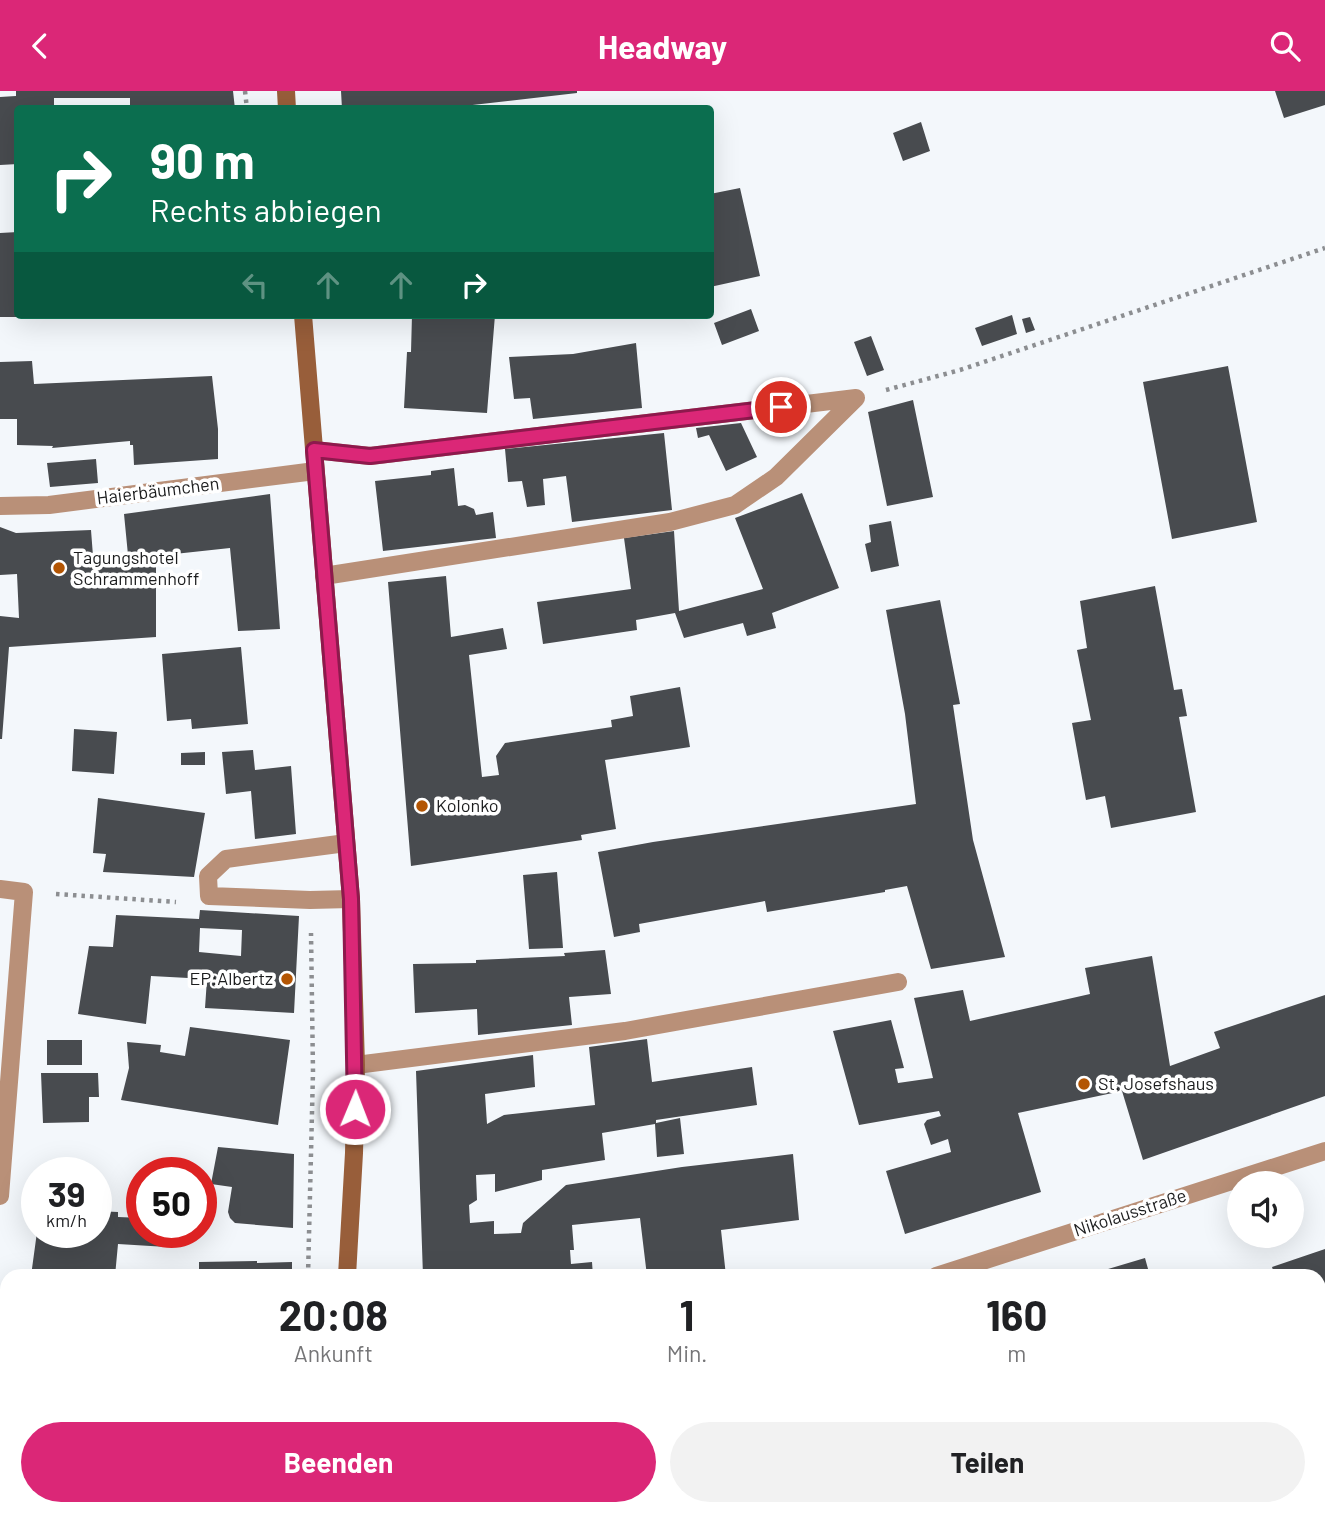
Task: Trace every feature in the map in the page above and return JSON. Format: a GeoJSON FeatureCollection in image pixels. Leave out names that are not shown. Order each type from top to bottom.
{"type":"FeatureCollection","features":[{"type":"Feature","properties":{"kind":"main road"},"geometry":{"type":"LineString","coordinates":[[303,319],[351,899],[356,1065],[347,1269]]}},
{"type":"Feature","properties":{"kind":"street"},"geometry":{"type":"LineString","coordinates":[[314,450],[370,456],[856,398]]}},
{"type":"Feature","properties":{"kind":"street"},"geometry":{"type":"LineString","coordinates":[[324,576],[670,522],[735,505],[776,477],[856,398]]}},
{"type":"Feature","properties":{"kind":"street","name":"Haierbäumchen"},"geometry":{"type":"LineString","coordinates":[[0,506],[49,505],[315,471]]}},
{"type":"Feature","properties":{"kind":"street"},"geometry":{"type":"LineString","coordinates":[[346,843],[226,859],[208,876],[209,896],[351,899]]}},
{"type":"Feature","properties":{"kind":"street"},"geometry":{"type":"LineString","coordinates":[[0,890],[24,891],[0,1196]]}},
{"type":"Feature","properties":{"kind":"street"},"geometry":{"type":"LineString","coordinates":[[356,1065],[625,1031],[898,982]]}},
{"type":"Feature","properties":{"kind":"street","name":"Nikolausstraße"},"geometry":{"type":"LineString","coordinates":[[958,1269],[1325,1151]]}},
{"type":"Feature","properties":{"kind":"path"},"geometry":{"type":"LineString","coordinates":[[856,398],[960,370],[1325,248]]}},
{"type":"Feature","properties":{"kind":"path"},"geometry":{"type":"LineString","coordinates":[[24,891],[154,902],[194,902],[209,896]]}},
{"type":"Feature","properties":{"kind":"path"},"geometry":{"type":"LineString","coordinates":[[307,1269],[313,1072],[310,900]]}},
{"type":"Feature","properties":{"kind":"building"},"geometry":{"type":"Polygon","coordinates":[[[16,91],[233,91],[235,105],[130,105],[130,98],[54,98],[54,105],[14,105],[14,164],[0,165],[0,97],[16,96],[16,91]]]}},
{"type":"Feature","properties":{"kind":"building"},"geometry":{"type":"Polygon","coordinates":[[[341,91],[577,91],[472,105],[342,105],[341,91]]]}},
{"type":"Feature","properties":{"kind":"building"},"geometry":{"type":"Polygon","coordinates":[[[1275,91],[1325,91],[1325,105],[1284,118],[1275,91]]]}},
{"type":"Feature","properties":{"kind":"building"},"geometry":{"type":"Polygon","coordinates":[[[921,122],[930,151],[903,161],[893,133],[921,122]]]}},
{"type":"Feature","properties":{"kind":"building"},"geometry":{"type":"Polygon","coordinates":[[[740,188],[760,276],[714,286],[714,193],[740,188]]]}},
{"type":"Feature","properties":{"kind":"building"},"geometry":{"type":"Polygon","coordinates":[[[14,232],[14,317],[0,317],[0,233],[14,232]]]}},
{"type":"Feature","properties":{"kind":"building"},"geometry":{"type":"Polygon","coordinates":[[[751,309],[759,331],[722,345],[714,323],[751,309]]]}},
{"type":"Feature","properties":{"kind":"building"},"geometry":{"type":"Polygon","coordinates":[[[1012,315],[1017,334],[982,346],[975,328],[1012,315]]]}},
{"type":"Feature","properties":{"kind":"building"},"geometry":{"type":"Polygon","coordinates":[[[1030,317],[1035,330],[1026,333],[1022,319],[1030,317]]]}},
{"type":"Feature","properties":{"kind":"building"},"geometry":{"type":"Polygon","coordinates":[[[412,319],[495,319],[487,413],[404,408],[407,352],[411,352],[412,319]]]}},
{"type":"Feature","properties":{"kind":"building"},"geometry":{"type":"Polygon","coordinates":[[[871,336],[884,370],[867,376],[854,342],[871,336]]]}},
{"type":"Feature","properties":{"kind":"building"},"geometry":{"type":"Polygon","coordinates":[[[636,343],[642,408],[533,419],[530,398],[514,399],[509,357],[573,354],[636,343]]]}},
{"type":"Feature","properties":{"kind":"building"},"geometry":{"type":"Polygon","coordinates":[[[32,361],[34,384],[212,376],[218,429],[218,459],[134,465],[133,445],[130,445],[130,441],[52,448],[53,446],[17,445],[17,419],[0,419],[0,362],[32,361]]]}},
{"type":"Feature","properties":{"kind":"building"},"geometry":{"type":"Polygon","coordinates":[[[1228,366],[1257,522],[1172,539],[1143,382],[1228,366]]]}},
{"type":"Feature","properties":{"kind":"building"},"geometry":{"type":"Polygon","coordinates":[[[913,400],[933,497],[887,506],[868,412],[913,400]]]}},
{"type":"Feature","properties":{"kind":"building"},"geometry":{"type":"Polygon","coordinates":[[[741,423],[757,457],[726,471],[709,435],[698,438],[696,428],[741,423]]]}},
{"type":"Feature","properties":{"kind":"building"},"geometry":{"type":"Polygon","coordinates":[[[664,433],[672,510],[572,522],[566,476],[543,479],[545,505],[527,507],[522,481],[508,482],[505,449],[664,433]]]}},
{"type":"Feature","properties":{"kind":"building"},"geometry":{"type":"Polygon","coordinates":[[[96,459],[98,483],[50,487],[47,463],[96,459]]]}},
{"type":"Feature","properties":{"kind":"building"},"geometry":{"type":"Polygon","coordinates":[[[454,468],[458,506],[465,505],[474,509],[476,515],[493,512],[496,538],[383,551],[375,481],[431,475],[431,471],[454,468]]]}},
{"type":"Feature","properties":{"kind":"building"},"geometry":{"type":"Polygon","coordinates":[[[802,493],[839,588],[772,613],[776,628],[747,636],[743,623],[684,638],[675,613],[636,620],[637,630],[543,644],[537,602],[631,589],[624,538],[674,531],[679,611],[763,589],[735,518],[802,493]]]}},
{"type":"Feature","properties":{"kind":"building"},"geometry":{"type":"Polygon","coordinates":[[[270,494],[280,629],[238,631],[230,548],[156,556],[156,637],[9,647],[0,739],[0,616],[19,618],[17,574],[0,575],[0,527],[16,533],[91,530],[93,556],[128,555],[124,514],[270,494]]]}},
{"type":"Feature","properties":{"kind":"building"},"geometry":{"type":"Polygon","coordinates":[[[891,521],[899,566],[871,572],[865,544],[871,542],[869,525],[891,521]]]}},
{"type":"Feature","properties":{"kind":"building"},"geometry":{"type":"Polygon","coordinates":[[[446,576],[451,637],[503,628],[507,649],[469,655],[482,777],[499,775],[496,756],[505,743],[612,727],[611,720],[633,716],[630,696],[680,687],[690,747],[605,760],[616,829],[581,835],[582,840],[411,866],[388,582],[446,576]]]}},
{"type":"Feature","properties":{"kind":"building"},"geometry":{"type":"Polygon","coordinates":[[[1155,586],[1174,690],[1182,689],[1187,716],[1179,717],[1196,812],[1111,828],[1105,796],[1086,800],[1072,723],[1091,720],[1077,650],[1087,648],[1080,601],[1155,586]]]}},
{"type":"Feature","properties":{"kind":"building"},"geometry":{"type":"Polygon","coordinates":[[[940,600],[960,704],[953,705],[973,840],[1005,957],[931,969],[907,886],[767,912],[765,901],[639,924],[640,932],[614,937],[598,852],[916,804],[905,714],[886,610],[940,600]]]}},
{"type":"Feature","properties":{"kind":"building"},"geometry":{"type":"Polygon","coordinates":[[[241,647],[248,724],[192,729],[191,719],[167,721],[162,654],[241,647]]]}},
{"type":"Feature","properties":{"kind":"building"},"geometry":{"type":"Polygon","coordinates":[[[74,729],[117,732],[114,774],[72,771],[74,729]]]}},
{"type":"Feature","properties":{"kind":"building"},"geometry":{"type":"Polygon","coordinates":[[[253,750],[255,770],[291,766],[296,834],[255,839],[251,791],[226,794],[222,752],[253,750]]]}},
{"type":"Feature","properties":{"kind":"building"},"geometry":{"type":"Polygon","coordinates":[[[205,752],[205,765],[181,765],[181,753],[205,752]]]}},
{"type":"Feature","properties":{"kind":"building"},"geometry":{"type":"Polygon","coordinates":[[[98,798],[205,813],[194,877],[103,872],[106,854],[93,853],[98,798]]]}},
{"type":"Feature","properties":{"kind":"building"},"geometry":{"type":"Polygon","coordinates":[[[557,872],[563,948],[529,949],[523,875],[557,872]]]}},
{"type":"Feature","properties":{"kind":"building"},"geometry":{"type":"Polygon","coordinates":[[[200,910],[299,916],[294,1013],[205,1008],[207,979],[151,976],[146,1024],[78,1014],[89,946],[113,947],[116,915],[199,919],[200,910]],[[200,928],[199,952],[241,956],[242,930],[200,928]]]}},
{"type":"Feature","properties":{"kind":"building"},"geometry":{"type":"Polygon","coordinates":[[[605,950],[611,994],[569,997],[572,1025],[478,1035],[477,1009],[415,1013],[413,964],[476,963],[476,960],[565,956],[564,953],[605,950]]]}},
{"type":"Feature","properties":{"kind":"building","name":"St. Josefshaus"},"geometry":{"type":"Polygon","coordinates":[[[1152,956],[1170,1066],[1220,1048],[1214,1032],[1325,995],[1325,1096],[1143,1160],[1122,1091],[1018,1113],[1041,1192],[905,1234],[886,1171],[951,1152],[948,1139],[931,1145],[924,1124],[927,1120],[941,1116],[939,1111],[859,1125],[833,1031],[891,1020],[904,1068],[895,1069],[898,1083],[933,1078],[914,998],[963,990],[970,1021],[1090,994],[1085,968],[1152,956]]]}},
{"type":"Feature","properties":{"kind":"building"},"geometry":{"type":"Polygon","coordinates":[[[190,1027],[290,1040],[278,1125],[121,1100],[129,1068],[127,1042],[161,1045],[160,1052],[185,1056],[190,1027]]]}},
{"type":"Feature","properties":{"kind":"building"},"geometry":{"type":"Polygon","coordinates":[[[647,1039],[652,1082],[752,1067],[757,1105],[656,1120],[656,1123],[680,1118],[684,1154],[657,1157],[655,1124],[602,1133],[605,1160],[542,1170],[542,1180],[495,1192],[495,1174],[476,1175],[477,1200],[469,1205],[470,1223],[494,1221],[494,1234],[521,1233],[523,1223],[566,1185],[682,1167],[793,1154],[799,1220],[721,1230],[725,1269],[646,1269],[640,1218],[572,1225],[574,1250],[570,1250],[571,1264],[592,1262],[592,1269],[423,1269],[416,1071],[533,1055],[535,1087],[485,1094],[487,1124],[504,1115],[595,1105],[589,1047],[647,1039]]]}},
{"type":"Feature","properties":{"kind":"building"},"geometry":{"type":"Polygon","coordinates":[[[47,1040],[82,1040],[82,1065],[47,1065],[47,1040]]]}},
{"type":"Feature","properties":{"kind":"building"},"geometry":{"type":"Polygon","coordinates":[[[41,1073],[98,1073],[99,1097],[89,1097],[89,1122],[43,1123],[41,1073]]]}},
{"type":"Feature","properties":{"kind":"building"},"geometry":{"type":"Polygon","coordinates":[[[218,1147],[294,1154],[293,1228],[235,1223],[228,1212],[232,1187],[217,1185],[218,1147]]]}},
{"type":"Feature","properties":{"kind":"building"},"geometry":{"type":"Polygon","coordinates":[[[112,1212],[118,1212],[118,1217],[126,1217],[126,1244],[118,1244],[116,1269],[32,1269],[35,1248],[112,1248],[112,1212]]]}},
{"type":"Feature","properties":{"kind":"building"},"geometry":{"type":"Polygon","coordinates":[[[1325,1249],[1325,1269],[1272,1267],[1325,1249]]]}},
{"type":"Feature","properties":{"kind":"building"},"geometry":{"type":"Polygon","coordinates":[[[1145,1258],[1148,1269],[1108,1269],[1145,1258]]]}},
{"type":"Feature","properties":{"kind":"building"},"geometry":{"type":"Polygon","coordinates":[[[199,1262],[292,1262],[292,1269],[199,1269],[199,1262]]]}},
{"type":"Feature","properties":{"kind":"place","name":"Tagungshotel Schrammenhoff"},"geometry":{"type":"Point","coordinates":[59,568]}},
{"type":"Feature","properties":{"kind":"place","name":"Kolonko"},"geometry":{"type":"Point","coordinates":[422,806]}},
{"type":"Feature","properties":{"kind":"place","name":"EP:Albertz"},"geometry":{"type":"Point","coordinates":[287,979]}},
{"type":"Feature","properties":{"kind":"place","name":"St. Josefshaus"},"geometry":{"type":"Point","coordinates":[1084,1084]}},
{"type":"Feature","properties":{"kind":"route"},"geometry":{"type":"LineString","coordinates":[[355,1109],[351,899],[314,450],[370,456],[781,407]]}}]}
